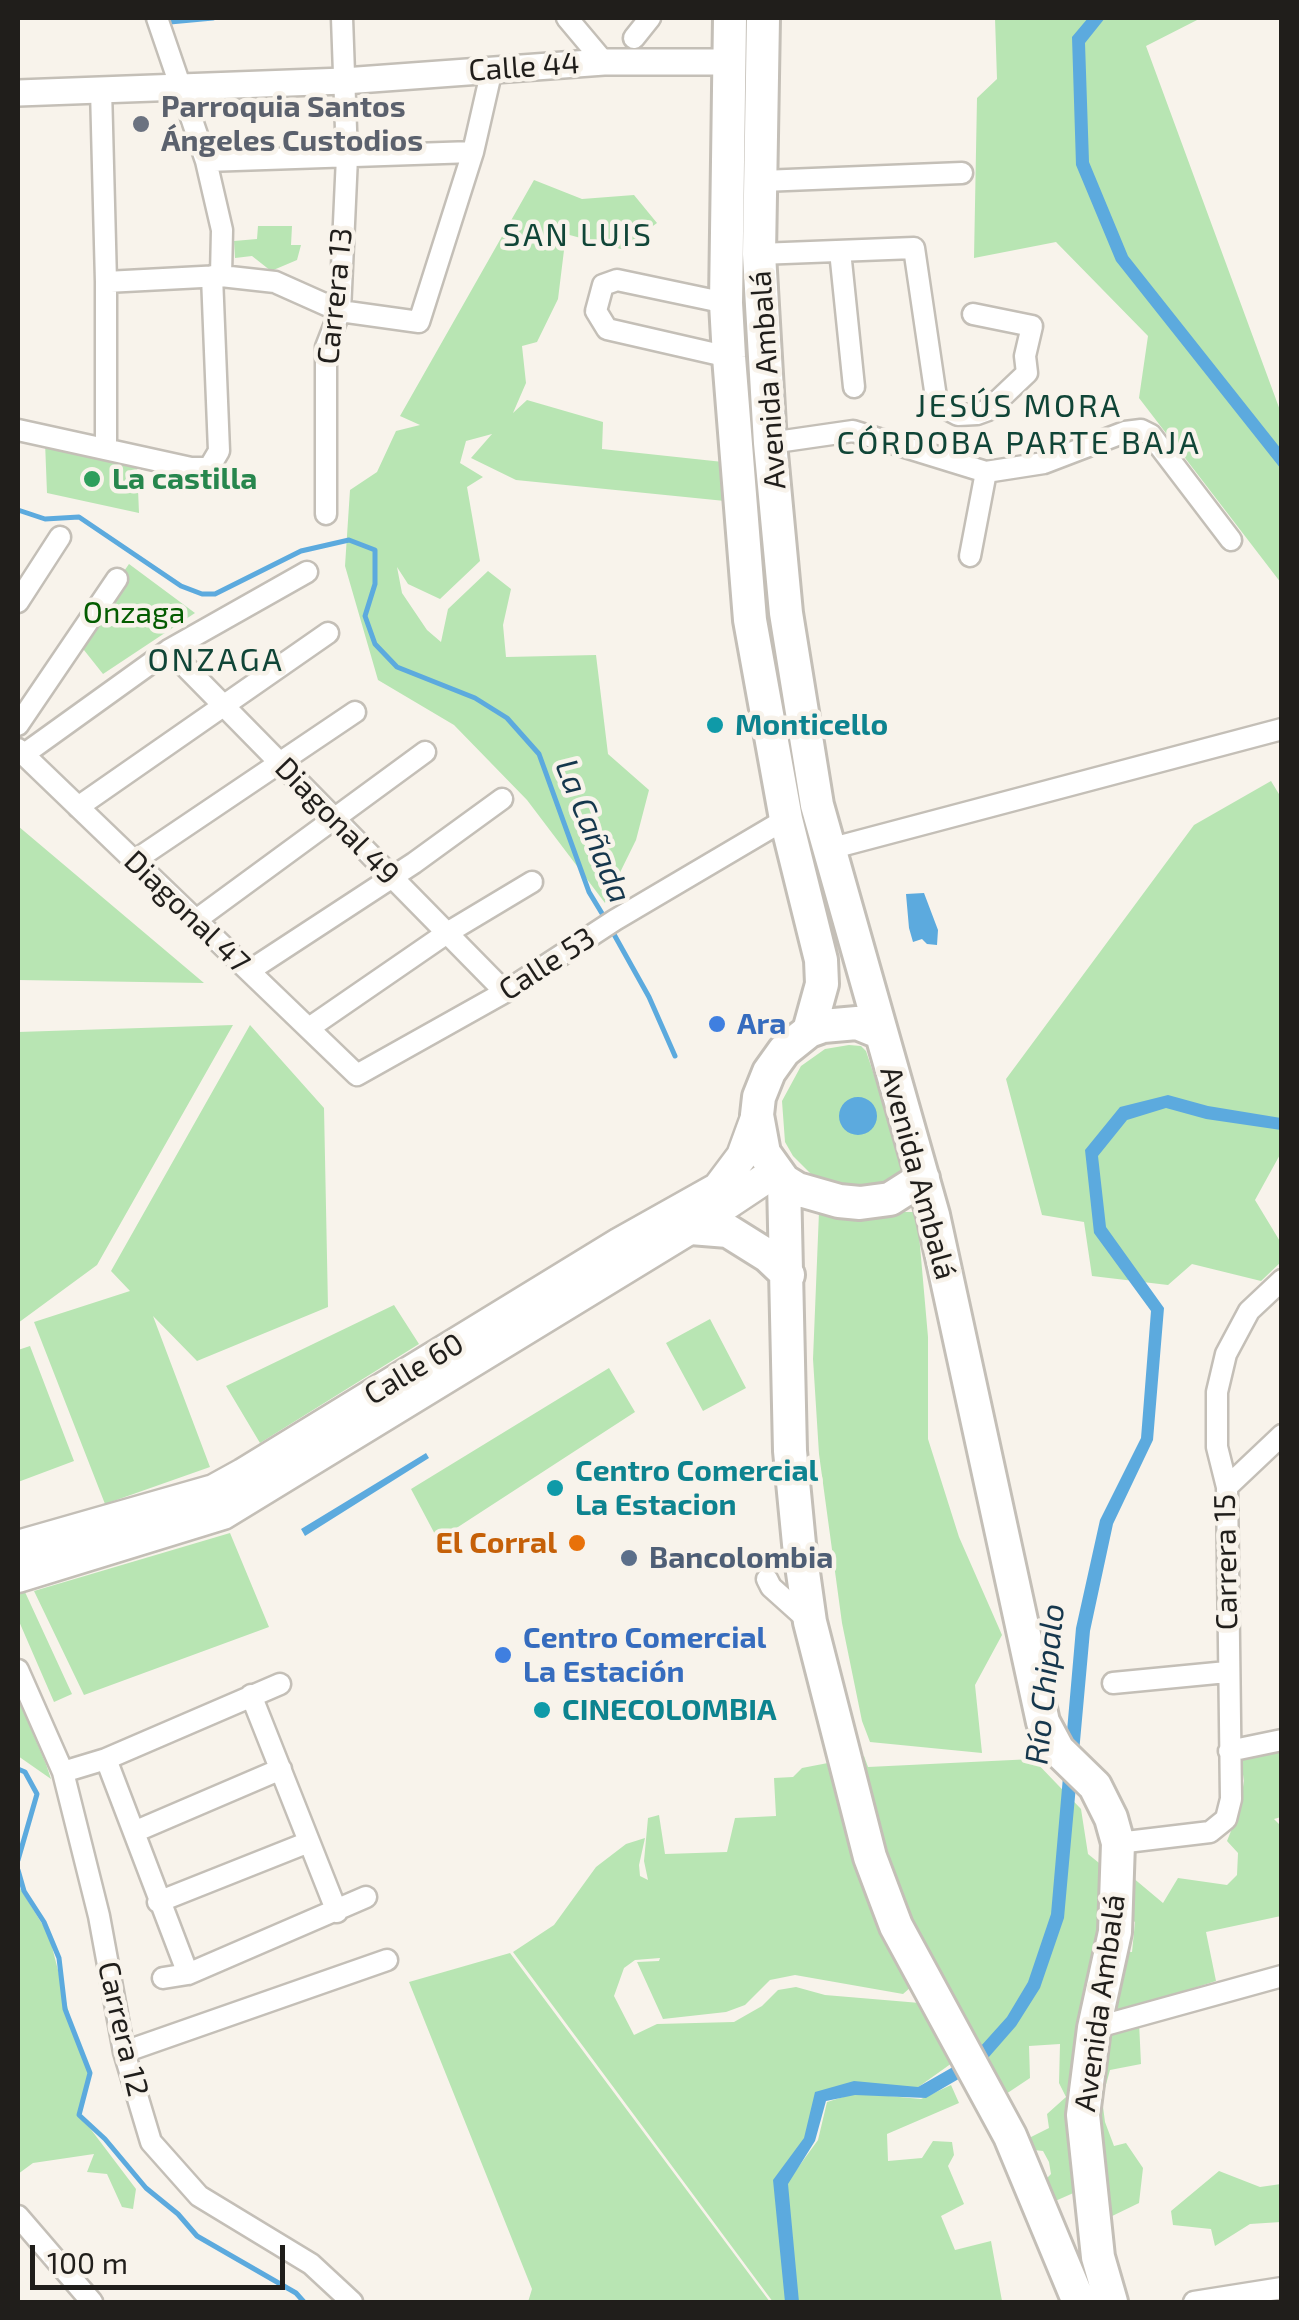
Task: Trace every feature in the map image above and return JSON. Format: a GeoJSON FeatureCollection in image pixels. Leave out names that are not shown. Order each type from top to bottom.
{"type":"FeatureCollection","features":[{"type":"Feature","properties":{"kind":"main road","name":"Avenida Ambalá"},"geometry":{"type":"LineString","coordinates":[[730,18],[726,303],[729,357],[750,620],[786,819],[821,960],[822,984],[809,1031]]}},
{"type":"Feature","properties":{"kind":"main road","name":"Avenida Ambalá"},"geometry":{"type":"LineString","coordinates":[[763,18],[760,254],[770,443],[786,613],[817,805],[923,1178],[1043,1722],[1058,1750],[1095,1786],[1114,1831],[1115,1932],[1094,2028],[1083,2115],[1098,2257],[1111,2302]]}},
{"type":"Feature","properties":{"kind":"main road"},"geometry":{"type":"LineString","coordinates":[[879,1032],[857,1023],[809,1031],[776,1060],[758,1097],[757,1116],[764,1153],[779,1176],[788,1274],[790,1450],[810,1622],[881,1893],[1010,2136],[1079,2302]]}},
{"type":"Feature","properties":{"kind":"main road","name":"Calle 60"},"geometry":{"type":"LineString","coordinates":[[18,1546],[214,1490],[243,1474],[620,1243],[718,1188],[742,1156],[757,1116]]}},
{"type":"Feature","properties":{"kind":"main road"},"geometry":{"type":"LineString","coordinates":[[779,1176],[822,1198],[860,1203],[890,1199],[923,1178]]}},
{"type":"Feature","properties":{"kind":"main road","name":"Calle 60"},"geometry":{"type":"LineString","coordinates":[[18,1577],[222,1514],[779,1176]]}},
{"type":"Feature","properties":{"kind":"main road"},"geometry":{"type":"LineString","coordinates":[[690,1228],[728,1232],[768,1256],[788,1274]]}},
{"type":"Feature","properties":{"kind":"street"},"geometry":{"type":"LineString","coordinates":[[18,430],[191,468],[209,468],[219,451],[216,276],[222,230],[206,161],[156,18]]}},
{"type":"Feature","properties":{"kind":"street","name":"Carrera 13"},"geometry":{"type":"LineString","coordinates":[[326,514],[326,347],[340,311],[347,157],[342,18]]}},
{"type":"Feature","properties":{"kind":"street"},"geometry":{"type":"LineString","coordinates":[[566,18],[604,62]]}},
{"type":"Feature","properties":{"kind":"street"},"geometry":{"type":"LineString","coordinates":[[634,38],[650,18]]}},
{"type":"Feature","properties":{"kind":"street","name":"Calle 44"},"geometry":{"type":"LineString","coordinates":[[18,92],[344,81],[604,62],[730,62]]}},
{"type":"Feature","properties":{"kind":"street"},"geometry":{"type":"LineString","coordinates":[[106,282],[216,276],[276,282],[340,311],[419,322],[473,152],[492,69]]}},
{"type":"Feature","properties":{"kind":"street"},"geometry":{"type":"LineString","coordinates":[[100,89],[106,448]]}},
{"type":"Feature","properties":{"kind":"street"},"geometry":{"type":"LineString","coordinates":[[206,161],[473,152]]}},
{"type":"Feature","properties":{"kind":"street"},"geometry":{"type":"LineString","coordinates":[[762,182],[962,173]]}},
{"type":"Feature","properties":{"kind":"street"},"geometry":{"type":"LineString","coordinates":[[760,254],[914,248],[937,404],[958,414],[988,410],[1027,373],[1032,326],[973,314]]}},
{"type":"Feature","properties":{"kind":"street"},"geometry":{"type":"LineString","coordinates":[[840,251],[854,387]]}},
{"type":"Feature","properties":{"kind":"street"},"geometry":{"type":"LineString","coordinates":[[726,303],[618,280],[603,285],[596,311],[607,329],[729,357]]}},
{"type":"Feature","properties":{"kind":"street"},"geometry":{"type":"LineString","coordinates":[[770,443],[853,431],[986,472],[1044,463],[1125,432],[1142,430],[1151,435],[1231,540]]}},
{"type":"Feature","properties":{"kind":"street"},"geometry":{"type":"LineString","coordinates":[[970,556],[986,472]]}},
{"type":"Feature","properties":{"kind":"street"},"geometry":{"type":"LineString","coordinates":[[18,602],[60,537]]}},
{"type":"Feature","properties":{"kind":"street"},"geometry":{"type":"LineString","coordinates":[[20,752],[169,650],[307,572]]}},
{"type":"Feature","properties":{"kind":"street"},"geometry":{"type":"LineString","coordinates":[[18,725],[117,579]]}},
{"type":"Feature","properties":{"kind":"street"},"geometry":{"type":"LineString","coordinates":[[78,808],[328,633]]}},
{"type":"Feature","properties":{"kind":"street","name":"Diagonal 49"},"geometry":{"type":"LineString","coordinates":[[169,650],[506,992]]}},
{"type":"Feature","properties":{"kind":"street"},"geometry":{"type":"LineString","coordinates":[[134,861],[355,712]]}},
{"type":"Feature","properties":{"kind":"street"},"geometry":{"type":"LineString","coordinates":[[829,849],[1282,729]]}},
{"type":"Feature","properties":{"kind":"street","name":"Diagonal 47"},"geometry":{"type":"LineString","coordinates":[[20,752],[357,1075]]}},
{"type":"Feature","properties":{"kind":"street"},"geometry":{"type":"LineString","coordinates":[[196,920],[425,752]]}},
{"type":"Feature","properties":{"kind":"street"},"geometry":{"type":"LineString","coordinates":[[249,971],[393,878],[502,800]]}},
{"type":"Feature","properties":{"kind":"street","name":"Calle 53"},"geometry":{"type":"LineString","coordinates":[[357,1075],[506,992],[609,924],[786,819]]}},
{"type":"Feature","properties":{"kind":"street"},"geometry":{"type":"LineString","coordinates":[[308,1028],[447,932],[532,882]]}},
{"type":"Feature","properties":{"kind":"street","name":"Carrera 15"},"geometry":{"type":"LineString","coordinates":[[1114,1831],[1210,1832],[1226,1819],[1231,1799],[1227,1486],[1217,1447],[1217,1392],[1226,1354],[1249,1312],[1282,1280]]}},
{"type":"Feature","properties":{"kind":"street"},"geometry":{"type":"LineString","coordinates":[[1227,1486],[1282,1435]]}},
{"type":"Feature","properties":{"kind":"street"},"geometry":{"type":"LineString","coordinates":[[766,1579],[810,1622]]}},
{"type":"Feature","properties":{"kind":"street","name":"Carrera 12"},"geometry":{"type":"LineString","coordinates":[[18,1670],[63,1772],[100,1916],[124,2052],[151,2142],[199,2196],[310,2264],[352,2302]]}},
{"type":"Feature","properties":{"kind":"street"},"geometry":{"type":"LineString","coordinates":[[1113,1682],[1227,1672]]}},
{"type":"Feature","properties":{"kind":"street"},"geometry":{"type":"LineString","coordinates":[[63,1772],[106,1759],[280,1684]]}},
{"type":"Feature","properties":{"kind":"street"},"geometry":{"type":"LineString","coordinates":[[251,1696],[337,1912]]}},
{"type":"Feature","properties":{"kind":"street"},"geometry":{"type":"LineString","coordinates":[[1229,1752],[1282,1740]]}},
{"type":"Feature","properties":{"kind":"street"},"geometry":{"type":"LineString","coordinates":[[106,1759],[188,1974]]}},
{"type":"Feature","properties":{"kind":"street"},"geometry":{"type":"LineString","coordinates":[[134,1832],[281,1770]]}},
{"type":"Feature","properties":{"kind":"street"},"geometry":{"type":"LineString","coordinates":[[158,1902],[308,1842]]}},
{"type":"Feature","properties":{"kind":"street"},"geometry":{"type":"LineString","coordinates":[[163,1978],[188,1974],[366,1897]]}},
{"type":"Feature","properties":{"kind":"street"},"geometry":{"type":"LineString","coordinates":[[124,2052],[387,1960]]}},
{"type":"Feature","properties":{"kind":"street"},"geometry":{"type":"LineString","coordinates":[[1094,2028],[1282,1976]]}},
{"type":"Feature","properties":{"kind":"street"},"geometry":{"type":"LineString","coordinates":[[18,2216],[92,2302]]}},
{"type":"Feature","properties":{"kind":"street"},"geometry":{"type":"LineString","coordinates":[[1194,2302],[1282,2288]]}},
{"type":"Feature","properties":{"kind":"green space"},"geometry":{"type":"Polygon","coordinates":[[[995,18],[1201,18],[1146,46],[1281,413],[1281,583],[1139,398],[1148,336],[1056,242],[974,258],[977,98],[997,79],[995,18]]]}},
{"type":"Feature","properties":{"kind":"green space"},"geometry":{"type":"Polygon","coordinates":[[[534,180],[582,199],[634,195],[657,223],[621,249],[566,234],[558,299],[537,342],[522,346],[526,383],[513,413],[527,400],[603,422],[602,449],[723,462],[725,501],[516,480],[471,458],[492,434],[466,441],[460,463],[483,477],[467,487],[480,561],[440,599],[408,584],[397,567],[402,593],[427,630],[441,642],[448,609],[488,571],[511,589],[503,625],[506,657],[596,655],[608,754],[649,790],[636,840],[605,903],[527,800],[454,725],[378,680],[345,566],[350,490],[377,472],[396,431],[420,425],[400,416],[534,180]]]}},
{"type":"Feature","properties":{"kind":"green space"},"geometry":{"type":"Polygon","coordinates":[[[258,226],[292,226],[291,245],[301,245],[297,260],[271,271],[252,256],[235,258],[234,241],[257,239],[258,226]]]}},
{"type":"Feature","properties":{"kind":"green space","name":"La castilla"},"geometry":{"type":"Polygon","coordinates":[[[45,442],[137,465],[139,513],[47,493],[45,442]]]}},
{"type":"Feature","properties":{"kind":"green space","name":"Onzaga"},"geometry":{"type":"Polygon","coordinates":[[[129,564],[195,613],[103,674],[76,640],[129,564]]]}},
{"type":"Feature","properties":{"kind":"green space"},"geometry":{"type":"Polygon","coordinates":[[[1271,781],[1282,799],[1282,1151],[1255,1200],[1281,1243],[1281,1262],[1261,1281],[1192,1264],[1168,1285],[1092,1276],[1084,1222],[1042,1215],[1006,1079],[1194,825],[1271,781]]]}},
{"type":"Feature","properties":{"kind":"green space"},"geometry":{"type":"Polygon","coordinates":[[[18,826],[204,983],[18,980],[18,826]]]}},
{"type":"Feature","properties":{"kind":"green space"},"geometry":{"type":"Polygon","coordinates":[[[233,1025],[97,1265],[18,1323],[18,1032],[233,1025]]]}},
{"type":"Feature","properties":{"kind":"green space"},"geometry":{"type":"Polygon","coordinates":[[[250,1025],[324,1108],[328,1307],[197,1361],[153,1316],[210,1467],[105,1504],[34,1322],[130,1291],[111,1271],[250,1025]]]}},
{"type":"Feature","properties":{"kind":"green space"},"geometry":{"type":"Polygon","coordinates":[[[861,1046],[866,1051],[904,1164],[903,1175],[879,1190],[820,1183],[793,1156],[785,1142],[782,1101],[801,1066],[825,1049],[861,1046]]]}},
{"type":"Feature","properties":{"kind":"green space"},"geometry":{"type":"Polygon","coordinates":[[[819,1212],[917,1212],[928,1337],[928,1439],[959,1537],[1002,1635],[975,1685],[982,1753],[870,1742],[862,1721],[842,1623],[819,1454],[813,1359],[819,1212]]]}},
{"type":"Feature","properties":{"kind":"green space"},"geometry":{"type":"Polygon","coordinates":[[[394,1305],[419,1344],[260,1443],[226,1386],[394,1305]]]}},
{"type":"Feature","properties":{"kind":"green space"},"geometry":{"type":"Polygon","coordinates":[[[710,1319],[746,1388],[703,1411],[666,1343],[710,1319]]]}},
{"type":"Feature","properties":{"kind":"green space"},"geometry":{"type":"Polygon","coordinates":[[[30,1346],[74,1461],[18,1482],[18,1350],[30,1346]]]}},
{"type":"Feature","properties":{"kind":"green space"},"geometry":{"type":"Polygon","coordinates":[[[609,1368],[635,1412],[438,1540],[411,1489],[609,1368]]]}},
{"type":"Feature","properties":{"kind":"green space"},"geometry":{"type":"Polygon","coordinates":[[[230,1533],[269,1627],[84,1695],[34,1591],[230,1533]]]}},
{"type":"Feature","properties":{"kind":"green space"},"geometry":{"type":"Polygon","coordinates":[[[25,1592],[72,1694],[54,1702],[18,1619],[18,1594],[25,1592]]]}},
{"type":"Feature","properties":{"kind":"green space"},"geometry":{"type":"Polygon","coordinates":[[[18,1699],[46,1764],[51,1779],[18,1756],[18,1699]]]}},
{"type":"Feature","properties":{"kind":"green space"},"geometry":{"type":"Polygon","coordinates":[[[1280,1748],[1281,1817],[1274,1819],[1281,1826],[1281,1916],[1206,1932],[1216,1981],[1103,2017],[1117,1951],[1132,1952],[1135,1922],[1125,1915],[1132,1877],[1163,1903],[1178,1878],[1227,1885],[1237,1875],[1238,1853],[1227,1841],[1239,1811],[1244,1781],[1240,1756],[1280,1748]]]}},
{"type":"Feature","properties":{"kind":"green space"},"geometry":{"type":"Polygon","coordinates":[[[864,1756],[868,1767],[1033,1759],[1081,1809],[1088,1854],[1104,1867],[1087,2187],[1053,2202],[1041,2184],[1051,2174],[1049,2162],[1043,2151],[1034,2150],[1027,2139],[1049,2128],[1047,2114],[1066,2097],[1059,2083],[1060,2044],[1029,2046],[1030,2078],[1003,2096],[911,1987],[903,1994],[795,1975],[770,1980],[745,2005],[726,2012],[663,2019],[637,1962],[660,1958],[635,1960],[624,1968],[614,1996],[634,2035],[657,2024],[734,2022],[762,2006],[778,1990],[796,1987],[825,1995],[920,2003],[952,2063],[917,2088],[818,2094],[808,2138],[777,2182],[788,2302],[773,2302],[513,1952],[554,1925],[596,1867],[626,1844],[645,1838],[639,1865],[640,1876],[648,1880],[644,1861],[648,1818],[659,1815],[665,1854],[727,1852],[735,1818],[776,1816],[774,1778],[793,1777],[802,1768],[864,1756]]]}},
{"type":"Feature","properties":{"kind":"green space"},"geometry":{"type":"Polygon","coordinates":[[[18,1885],[49,1935],[73,2029],[90,2073],[80,2115],[136,2189],[133,2209],[122,2207],[107,2174],[87,2172],[94,2154],[33,2163],[18,2174],[18,1885]]]}},
{"type":"Feature","properties":{"kind":"green space"},"geometry":{"type":"Polygon","coordinates":[[[510,1953],[770,2302],[528,2302],[532,2289],[409,1982],[510,1953]]]}},
{"type":"Feature","properties":{"kind":"green space"},"geometry":{"type":"Polygon","coordinates":[[[1139,2022],[1141,2064],[1110,2070],[1102,2099],[1114,2146],[1126,2143],[1143,2168],[1139,2203],[1106,2219],[1091,2129],[1098,2035],[1139,2022]]]}},
{"type":"Feature","properties":{"kind":"green space"},"geometry":{"type":"Polygon","coordinates":[[[951,2085],[959,2103],[887,2134],[888,2161],[922,2158],[933,2141],[952,2142],[954,2155],[948,2166],[964,2204],[941,2216],[955,2250],[991,2241],[1002,2301],[798,2302],[786,2184],[818,2140],[827,2102],[856,2093],[921,2099],[951,2085]]]}},
{"type":"Feature","properties":{"kind":"green space"},"geometry":{"type":"Polygon","coordinates":[[[1219,2171],[1260,2187],[1281,2184],[1281,2222],[1250,2224],[1215,2246],[1211,2229],[1173,2225],[1171,2211],[1219,2171]]]}},
{"type":"Feature","properties":{"kind":"water"},"geometry":{"type":"Polygon","coordinates":[[[1088,18],[1105,18],[1085,43],[1089,162],[1128,256],[1281,449],[1281,469],[1116,261],[1076,165],[1072,37],[1088,18]]]}},
{"type":"Feature","properties":{"kind":"water"},"geometry":{"type":"Polygon","coordinates":[[[924,893],[938,930],[937,945],[922,939],[913,942],[909,928],[906,894],[924,893]]]}},
{"type":"Feature","properties":{"kind":"water"},"geometry":{"type":"Polygon","coordinates":[[[1168,1095],[1281,1118],[1281,1130],[1206,1119],[1166,1108],[1127,1120],[1098,1156],[1106,1227],[1164,1308],[1153,1440],[1113,1524],[1090,1631],[1064,1918],[1040,1988],[1016,2026],[981,2066],[926,2098],[855,2095],[826,2101],[815,2141],[788,2184],[799,2302],[785,2302],[773,2180],[804,2138],[815,2092],[854,2081],[918,2087],[972,2056],[1007,2017],[1028,1982],[1051,1914],[1076,1628],[1100,1520],[1141,1438],[1151,1311],[1094,1233],[1085,1150],[1120,1107],[1168,1095]]]}},
{"type":"Feature","properties":{"kind":"water"},"geometry":{"type":"Polygon","coordinates":[[[858,1097],[872,1102],[877,1116],[872,1130],[858,1135],[844,1130],[839,1116],[844,1102],[858,1097]]]}},
{"type":"Feature","properties":{"kind":"water"},"geometry":{"type":"Polygon","coordinates":[[[426,1453],[429,1458],[305,1536],[301,1529],[426,1453]]]}},
{"type":"Feature","properties":{"kind":"waterway"},"geometry":{"type":"LineString","coordinates":[[169,18],[170,22],[213,18]]}},
{"type":"Feature","properties":{"kind":"waterway","name":"La Cañada"},"geometry":{"type":"LineString","coordinates":[[18,510],[45,519],[79,517],[181,586],[202,594],[215,594],[301,551],[349,540],[375,550],[375,584],[365,616],[375,644],[397,667],[475,698],[507,718],[539,754],[589,892],[606,920]]}},
{"type":"Feature","properties":{"kind":"waterway","name":"La Cañada"},"geometry":{"type":"LineString","coordinates":[[611,929],[649,997],[675,1056]]}},
{"type":"Feature","properties":{"kind":"waterway"},"geometry":{"type":"LineString","coordinates":[[18,1769],[25,1772],[37,1794],[18,1860]]}},
{"type":"Feature","properties":{"kind":"waterway"},"geometry":{"type":"LineString","coordinates":[[18,1870],[24,1891],[44,1922],[59,1958],[65,2009],[90,2073],[79,2115],[197,2236],[296,2293],[304,2302]]}},
{"type":"Feature","properties":{"kind":"place","name":"Parroquia Santos Ángeles Custodios"},"geometry":{"type":"Point","coordinates":[141,124]}},
{"type":"Feature","properties":{"kind":"place","name":"La castilla"},"geometry":{"type":"Point","coordinates":[92,479]}},
{"type":"Feature","properties":{"kind":"place","name":"Monticello"},"geometry":{"type":"Point","coordinates":[715,725]}},
{"type":"Feature","properties":{"kind":"place","name":"Ara"},"geometry":{"type":"Point","coordinates":[717,1024]}},
{"type":"Feature","properties":{"kind":"place","name":"Centro Comercial La Estacion"},"geometry":{"type":"Point","coordinates":[555,1488]}},
{"type":"Feature","properties":{"kind":"place","name":"El Corral"},"geometry":{"type":"Point","coordinates":[577,1543]}},
{"type":"Feature","properties":{"kind":"place","name":"Bancolombia"},"geometry":{"type":"Point","coordinates":[629,1558]}},
{"type":"Feature","properties":{"kind":"place","name":"Centro Comercial La Estación"},"geometry":{"type":"Point","coordinates":[503,1655]}},
{"type":"Feature","properties":{"kind":"place","name":"CINECOLOMBIA"},"geometry":{"type":"Point","coordinates":[542,1710]}},
{"type":"Feature","properties":{"kind":"district","name":"SAN LUIS"},"geometry":{"type":"Point","coordinates":[578,235]}},
{"type":"Feature","properties":{"kind":"district","name":"JESÚS MORA CÓRDOBA PARTE BAJA"},"geometry":{"type":"Point","coordinates":[1019,424]}},
{"type":"Feature","properties":{"kind":"district","name":"ONZAGA"},"geometry":{"type":"Point","coordinates":[216,660]}},
{"type":"Feature","properties":{"kind":"water label","name":"Río Chipalo"},"geometry":{"type":"Point","coordinates":[1045,1684]}}]}
